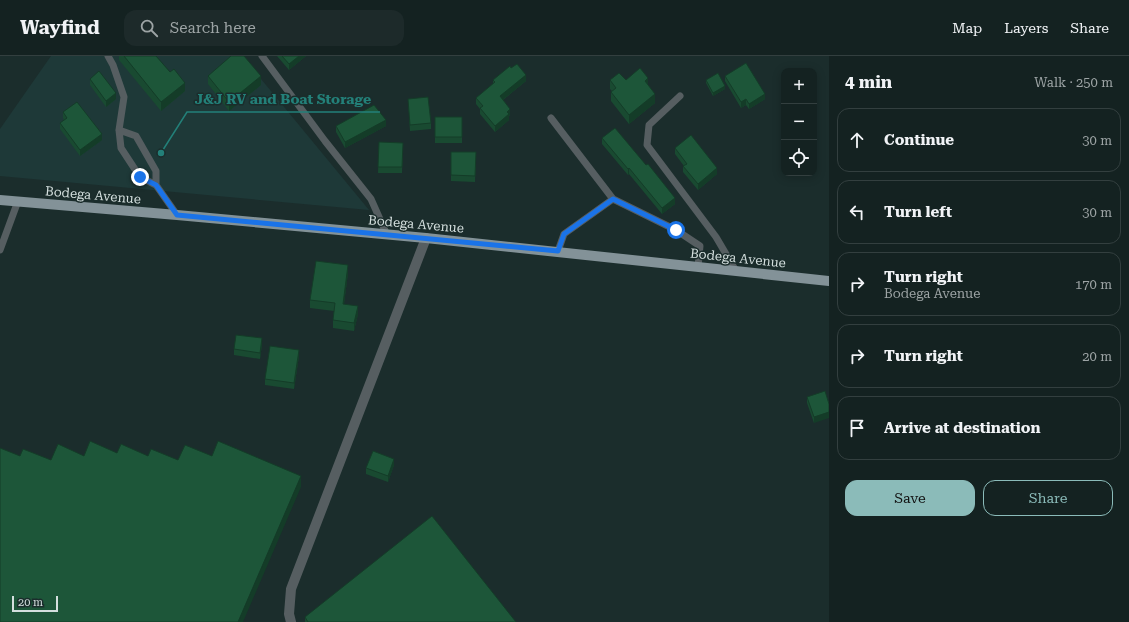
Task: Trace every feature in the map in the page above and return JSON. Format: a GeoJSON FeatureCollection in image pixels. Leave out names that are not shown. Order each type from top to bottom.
{"type":"FeatureCollection","features":[{"type":"Feature","properties":{"kind":"main road","name":"Bodega Avenue"},"geometry":{"type":"LineString","coordinates":[[0,200],[387,234],[829,281]]}},
{"type":"Feature","properties":{"kind":"street"},"geometry":{"type":"LineString","coordinates":[[291,622],[289,614],[291,589],[426,238]]}},
{"type":"Feature","properties":{"kind":"lane"},"geometry":{"type":"LineString","coordinates":[[108,56],[113,65],[124,97],[119,130],[121,148],[140,177],[156,185],[177,215]]}},
{"type":"Feature","properties":{"kind":"lane"},"geometry":{"type":"LineString","coordinates":[[262,56],[324,141],[372,199],[387,234]]}},
{"type":"Feature","properties":{"kind":"lane"},"geometry":{"type":"LineString","coordinates":[[680,96],[649,125],[647,145],[716,237],[736,271]]}},
{"type":"Feature","properties":{"kind":"lane"},"geometry":{"type":"LineString","coordinates":[[551,118],[613,199],[676,230],[700,246],[698,267]]}},
{"type":"Feature","properties":{"kind":"lane"},"geometry":{"type":"LineString","coordinates":[[119,130],[136,136],[156,171],[156,185]]}},
{"type":"Feature","properties":{"kind":"lane"},"geometry":{"type":"LineString","coordinates":[[558,251],[564,234],[613,199]]}},
{"type":"Feature","properties":{"kind":"lane"},"geometry":{"type":"LineString","coordinates":[[0,250],[18,201]]}},
{"type":"Feature","properties":{"kind":"shaded area"},"geometry":{"type":"Polygon","coordinates":[[[51,56],[242,56],[369,210],[0,176],[0,129],[51,56]]]}},
{"type":"Feature","properties":{"kind":"building"},"geometry":{"type":"Polygon","coordinates":[[[124,56],[156,56],[170,72],[174,69],[185,83],[161,102],[124,56]]]}},
{"type":"Feature","properties":{"kind":"building"},"geometry":{"type":"Polygon","coordinates":[[[231,56],[244,56],[261,76],[229,102],[208,76],[231,56]]]}},
{"type":"Feature","properties":{"kind":"building"},"geometry":{"type":"Polygon","coordinates":[[[282,56],[299,56],[289,64],[282,56]]]}},
{"type":"Feature","properties":{"kind":"building"},"geometry":{"type":"Polygon","coordinates":[[[746,63],[765,94],[749,104],[746,99],[741,102],[725,76],[746,63]]]}},
{"type":"Feature","properties":{"kind":"building"},"geometry":{"type":"Polygon","coordinates":[[[517,64],[526,75],[500,96],[510,109],[507,112],[509,114],[495,126],[480,108],[483,106],[476,98],[495,82],[493,80],[510,66],[511,68],[517,64]]]}},
{"type":"Feature","properties":{"kind":"building"},"geometry":{"type":"Polygon","coordinates":[[[640,68],[648,78],[645,81],[655,94],[629,115],[611,92],[616,88],[610,80],[619,73],[626,80],[640,68]]]}},
{"type":"Feature","properties":{"kind":"building"},"geometry":{"type":"Polygon","coordinates":[[[99,71],[116,93],[106,101],[90,79],[99,71]]]}},
{"type":"Feature","properties":{"kind":"building"},"geometry":{"type":"Polygon","coordinates":[[[718,73],[725,86],[713,93],[706,80],[718,73]]]}},
{"type":"Feature","properties":{"kind":"building"},"geometry":{"type":"Polygon","coordinates":[[[428,97],[431,123],[410,125],[408,99],[428,97]]]}},
{"type":"Feature","properties":{"kind":"building"},"geometry":{"type":"Polygon","coordinates":[[[77,102],[102,134],[80,150],[60,123],[67,118],[63,112],[77,102]]]}},
{"type":"Feature","properties":{"kind":"building"},"geometry":{"type":"Polygon","coordinates":[[[374,105],[386,120],[345,142],[336,126],[374,105]]]}},
{"type":"Feature","properties":{"kind":"building"},"geometry":{"type":"Polygon","coordinates":[[[435,117],[462,117],[462,137],[435,137],[435,117]]]}},
{"type":"Feature","properties":{"kind":"building"},"geometry":{"type":"Polygon","coordinates":[[[615,128],[646,165],[648,164],[675,198],[662,208],[602,138],[615,128]]]}},
{"type":"Feature","properties":{"kind":"building"},"geometry":{"type":"Polygon","coordinates":[[[691,135],[717,168],[698,184],[683,166],[687,164],[675,148],[691,135]]]}},
{"type":"Feature","properties":{"kind":"building"},"geometry":{"type":"Polygon","coordinates":[[[379,142],[403,143],[402,167],[378,167],[379,142]]]}},
{"type":"Feature","properties":{"kind":"building"},"geometry":{"type":"Polygon","coordinates":[[[451,152],[476,152],[475,176],[451,175],[451,152]]]}},
{"type":"Feature","properties":{"kind":"building"},"geometry":{"type":"Polygon","coordinates":[[[316,261],[348,265],[343,304],[358,306],[354,323],[333,320],[335,303],[310,300],[316,261]]]}},
{"type":"Feature","properties":{"kind":"building"},"geometry":{"type":"Polygon","coordinates":[[[236,335],[262,338],[260,353],[234,349],[236,335]]]}},
{"type":"Feature","properties":{"kind":"building"},"geometry":{"type":"Polygon","coordinates":[[[270,346],[299,350],[294,383],[265,379],[270,346]]]}},
{"type":"Feature","properties":{"kind":"building"},"geometry":{"type":"Polygon","coordinates":[[[825,391],[829,404],[829,412],[814,417],[807,397],[825,391]]]}},
{"type":"Feature","properties":{"kind":"building"},"geometry":{"type":"Polygon","coordinates":[[[90,441],[117,453],[121,444],[148,456],[151,449],[178,460],[185,445],[212,456],[218,441],[301,476],[238,622],[0,622],[0,448],[20,456],[23,449],[51,460],[58,444],[84,456],[90,441]]]}},
{"type":"Feature","properties":{"kind":"building"},"geometry":{"type":"Polygon","coordinates":[[[373,451],[394,459],[388,476],[366,468],[373,451]]]}},
{"type":"Feature","properties":{"kind":"building"},"geometry":{"type":"Polygon","coordinates":[[[432,516],[516,622],[308,622],[305,617],[432,516]]]}},
{"type":"Feature","properties":{"kind":"place","name":"J&J RV and Boat Storage"},"geometry":{"type":"Point","coordinates":[161,153]}},
{"type":"Feature","properties":{"kind":"route"},"geometry":{"type":"LineString","coordinates":[[140,177],[156,185],[177,215],[558,251],[564,234],[613,199],[676,230]]}}]}
